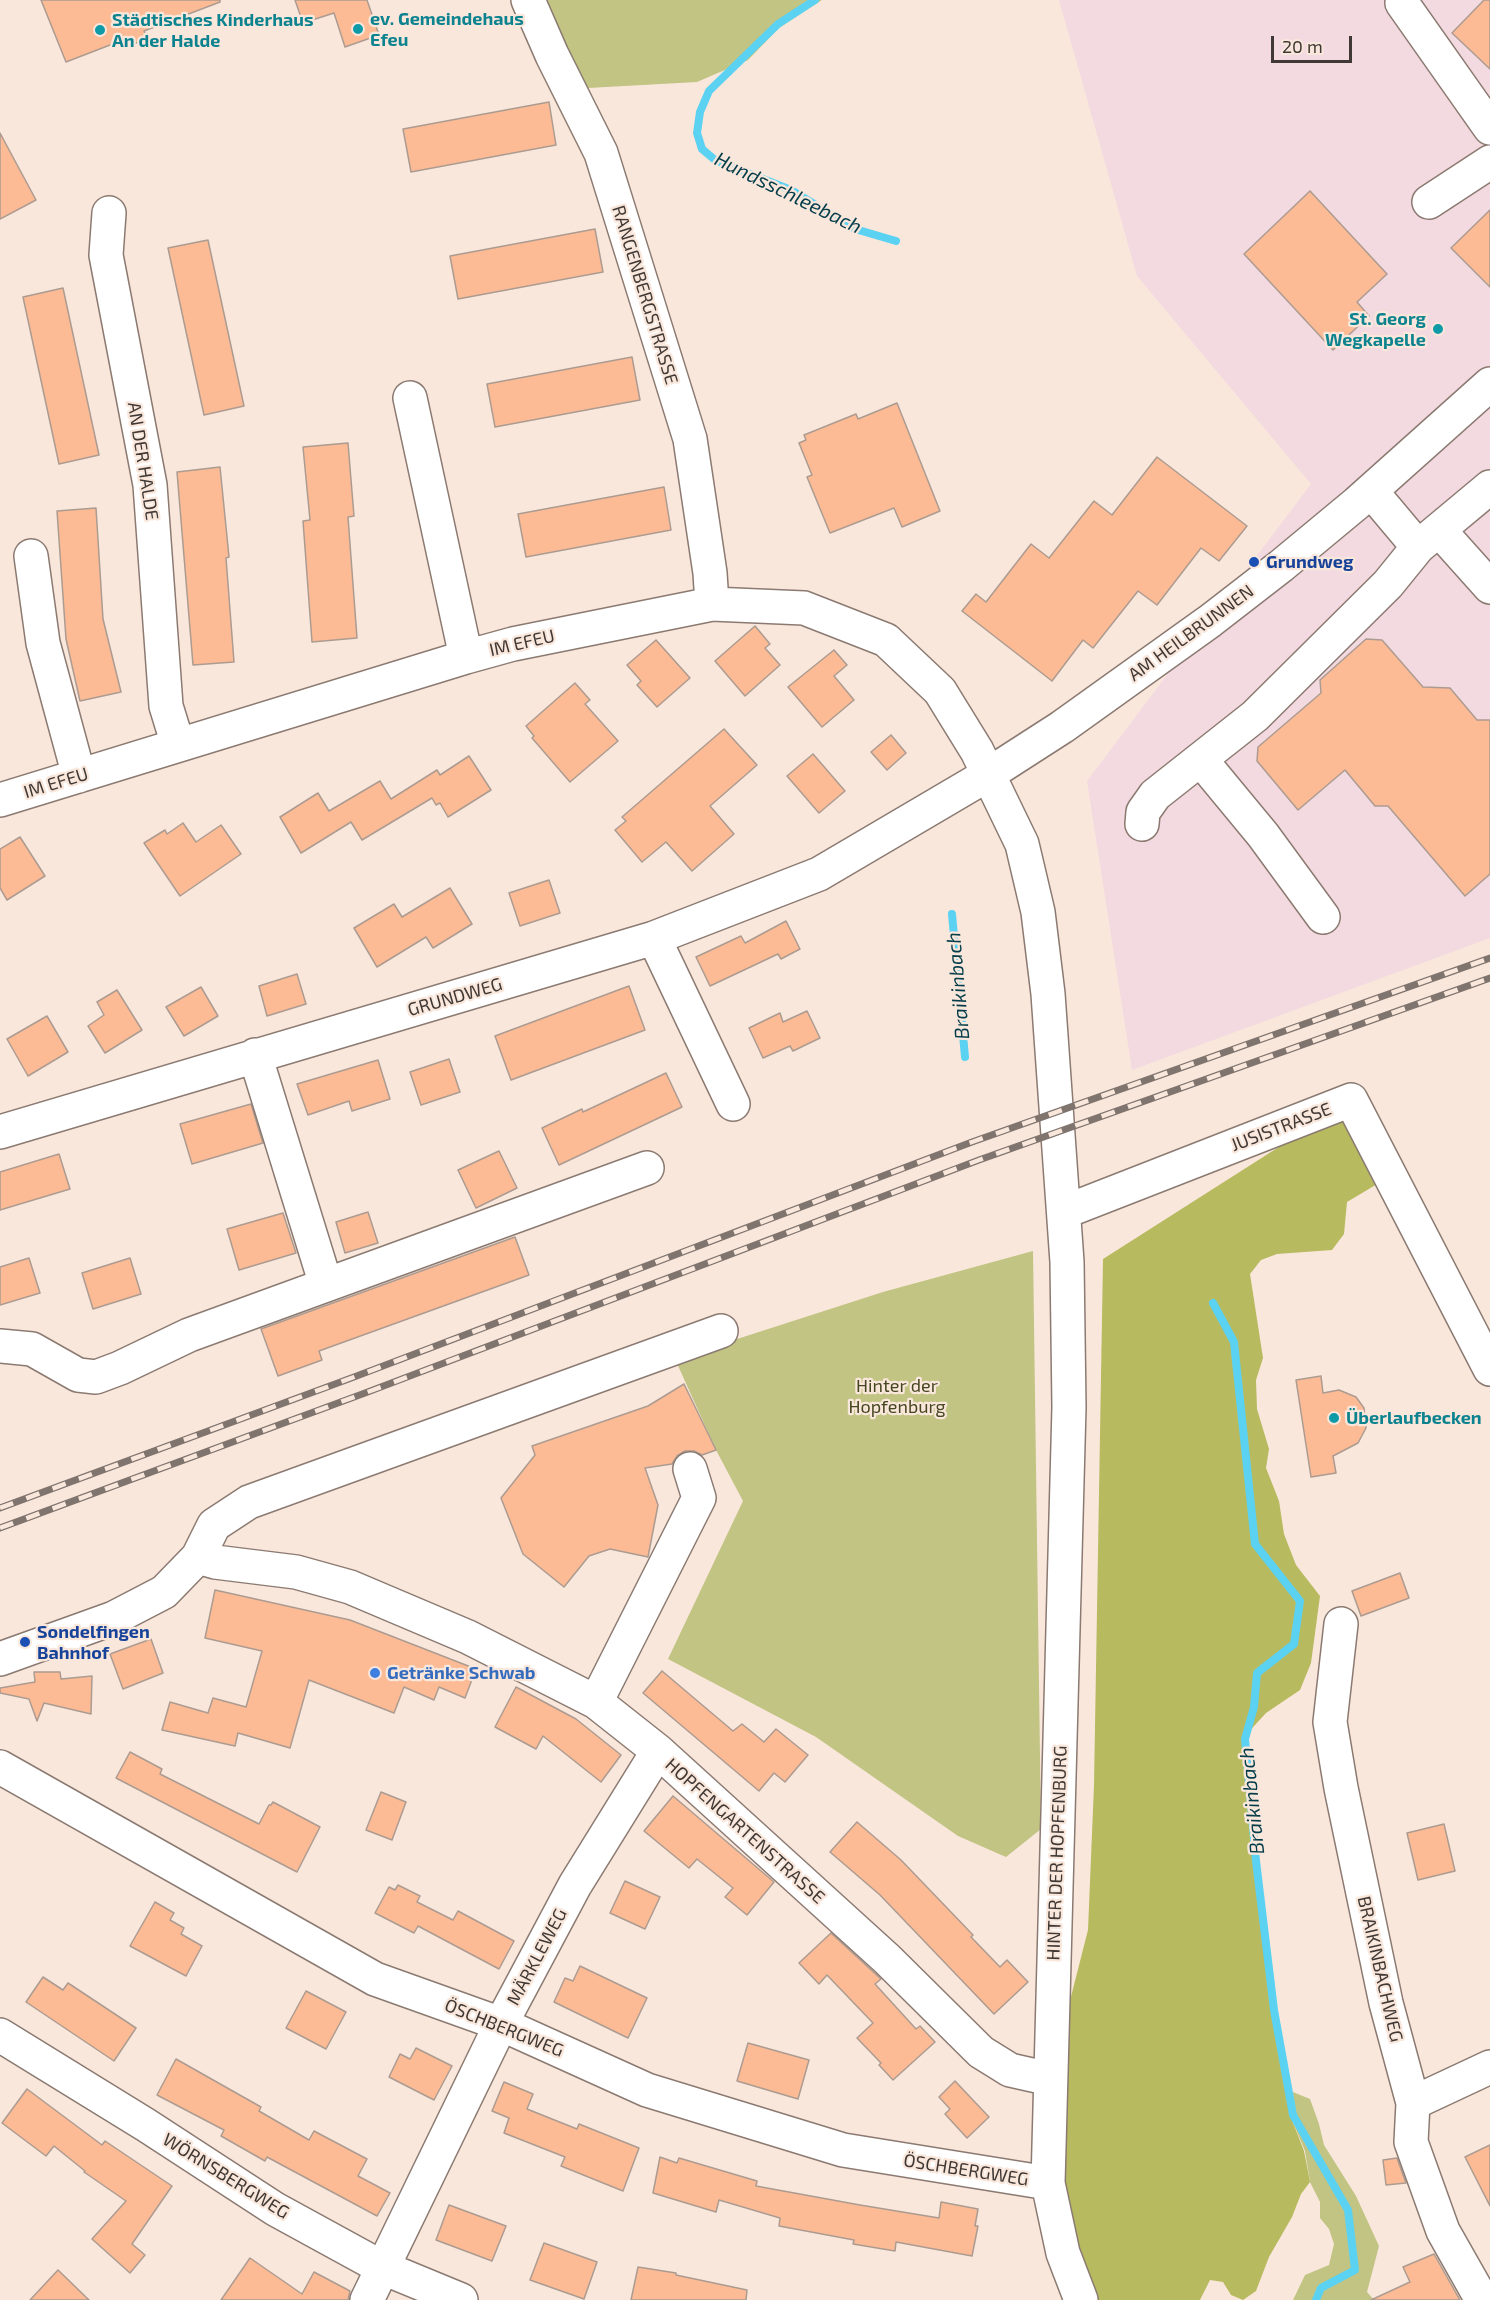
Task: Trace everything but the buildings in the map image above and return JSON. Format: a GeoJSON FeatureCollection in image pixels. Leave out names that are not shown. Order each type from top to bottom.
{"type":"FeatureCollection","features":[{"type":"Feature","properties":{"kind":"street","name":"RANGENBERGSTRASSE"},"geometry":{"type":"LineString","coordinates":[[528,0],[552,55],[601,153],[687,428],[710,573],[712,604]]}},
{"type":"Feature","properties":{"kind":"street"},"geometry":{"type":"LineString","coordinates":[[1403,1],[1490,128]]}},
{"type":"Feature","properties":{"kind":"street"},"geometry":{"type":"LineString","coordinates":[[1429,202],[1490,162]]}},
{"type":"Feature","properties":{"kind":"street","name":"AN DER HALDE"},"geometry":{"type":"LineString","coordinates":[[109,213],[106,255],[150,485],[166,706],[178,745]]}},
{"type":"Feature","properties":{"kind":"street","name":"AM HEILBRUNNEN"},"geometry":{"type":"LineString","coordinates":[[988,774],[1062,727],[1210,621],[1281,566],[1371,491],[1490,384]]}},
{"type":"Feature","properties":{"kind":"street"},"geometry":{"type":"LineString","coordinates":[[410,398],[466,657]]}},
{"type":"Feature","properties":{"kind":"street"},"geometry":{"type":"LineString","coordinates":[[1142,825],[1143,812],[1155,795],[1255,716],[1388,584],[1428,538],[1490,487]]}},
{"type":"Feature","properties":{"kind":"street"},"geometry":{"type":"LineString","coordinates":[[1371,491],[1490,587]]}},
{"type":"Feature","properties":{"kind":"street"},"geometry":{"type":"LineString","coordinates":[[31,556],[44,643],[79,776]]}},
{"type":"Feature","properties":{"kind":"street","name":"IM EFEU"},"geometry":{"type":"LineString","coordinates":[[0,800],[513,644],[712,604],[804,608],[886,640],[940,691],[988,774]]}},
{"type":"Feature","properties":{"kind":"street"},"geometry":{"type":"LineString","coordinates":[[1201,760],[1263,835],[1323,917]]}},
{"type":"Feature","properties":{"kind":"street","name":"GRUNDWEG"},"geometry":{"type":"LineString","coordinates":[[0,1132],[654,938],[819,874],[988,774]]}},
{"type":"Feature","properties":{"kind":"street","name":"HINTER DER HOPFENBURG"},"geometry":{"type":"LineString","coordinates":[[988,774],[1022,844],[1038,912],[1048,994],[1067,1262],[1068,1419],[1050,2079]]}},
{"type":"Feature","properties":{"kind":"street"},"geometry":{"type":"LineString","coordinates":[[654,938],[733,1104]]}},
{"type":"Feature","properties":{"kind":"street"},"geometry":{"type":"LineString","coordinates":[[255,1055],[326,1285]]}},
{"type":"Feature","properties":{"kind":"street","name":"JUSISTRASSE"},"geometry":{"type":"LineString","coordinates":[[1064,1212],[1351,1100],[1490,1369]]}},
{"type":"Feature","properties":{"kind":"street"},"geometry":{"type":"LineString","coordinates":[[0,1347],[32,1349],[78,1375],[96,1377],[189,1335],[647,1168]]}},
{"type":"Feature","properties":{"kind":"street"},"geometry":{"type":"LineString","coordinates":[[0,1659],[114,1618],[164,1592],[198,1557],[214,1525],[249,1502],[721,1331]]}},
{"type":"Feature","properties":{"kind":"street"},"geometry":{"type":"LineString","coordinates":[[596,1702],[699,1498],[690,1469]]}},
{"type":"Feature","properties":{"kind":"street","name":"HOPFENGARTENSTRASSE"},"geometry":{"type":"LineString","coordinates":[[198,1557],[215,1562],[296,1572],[350,1587],[468,1637],[596,1702],[658,1751],[887,1959],[981,2052],[1010,2070],[1050,2079]]}},
{"type":"Feature","properties":{"kind":"street","name":"BRAIKINBACHWEG"},"geometry":{"type":"LineString","coordinates":[[1341,1624],[1330,1722],[1341,1788],[1386,2003],[1413,2103],[1411,2142],[1443,2231],[1482,2300]]}},
{"type":"Feature","properties":{"kind":"street","name":"MÄRKLEWEG"},"geometry":{"type":"LineString","coordinates":[[367,2300],[381,2267],[501,2024],[575,1885],[658,1751]]}},
{"type":"Feature","properties":{"kind":"street","name":"ÖSCHBERGWEG"},"geometry":{"type":"LineString","coordinates":[[0,1767],[375,1979],[501,2024],[648,2091],[843,2150],[1048,2183]]}},
{"type":"Feature","properties":{"kind":"street","name":"WÖRNSBERGWEG"},"geometry":{"type":"LineString","coordinates":[[0,2035],[146,2125],[275,2209],[381,2267],[461,2300]]}},
{"type":"Feature","properties":{"kind":"street"},"geometry":{"type":"LineString","coordinates":[[1413,2103],[1490,2067]]}},
{"type":"Feature","properties":{"kind":"street"},"geometry":{"type":"LineString","coordinates":[[1050,2079],[1048,2183],[1063,2253],[1081,2300]]}},
{"type":"Feature","properties":{"kind":"shaded area"},"geometry":{"type":"Polygon","coordinates":[[[1059,0],[1490,0],[1490,938],[1132,1070],[1087,781],[1311,484],[1137,276],[1059,0]]]}},
{"type":"Feature","properties":{"kind":"green space"},"geometry":{"type":"Polygon","coordinates":[[[529,0],[822,0],[779,28],[748,60],[697,82],[570,89],[529,0]]]}},
{"type":"Feature","properties":{"kind":"green space"},"geometry":{"type":"Polygon","coordinates":[[[1351,1101],[1389,1177],[1347,1202],[1344,1234],[1332,1250],[1277,1254],[1261,1260],[1250,1274],[1263,1358],[1256,1380],[1257,1409],[1269,1449],[1266,1468],[1279,1501],[1284,1534],[1296,1565],[1320,1596],[1311,1663],[1300,1690],[1266,1713],[1243,1738],[1254,1860],[1272,2012],[1290,2115],[1304,2151],[1310,2182],[1301,2194],[1292,2217],[1269,2257],[1256,2291],[1243,2300],[1231,2295],[1223,2282],[1210,2280],[1200,2300],[1081,2300],[1050,2079],[1088,1930],[1094,1785],[1103,1259],[1351,1101]]]}},
{"type":"Feature","properties":{"kind":"green space","name":"Hinter der Hopfenburg"},"geometry":{"type":"Polygon","coordinates":[[[1033,1251],[1041,1829],[1006,1857],[958,1836],[816,1737],[668,1659],[743,1501],[716,1450],[675,1359],[883,1292],[1033,1251]]]}},
{"type":"Feature","properties":{"kind":"green space"},"geometry":{"type":"Polygon","coordinates":[[[1293,2092],[1310,2099],[1324,2145],[1356,2196],[1379,2246],[1367,2292],[1374,2300],[1293,2300],[1305,2275],[1329,2265],[1334,2244],[1329,2229],[1320,2218],[1320,2202],[1310,2182],[1305,2151],[1290,2115],[1294,2107],[1293,2092]]]}},
{"type":"Feature","properties":{"kind":"waterway","name":"Hundsschleebach"},"geometry":{"type":"LineString","coordinates":[[815,0],[778,24],[709,91],[700,112],[697,133],[702,149],[715,160],[791,190],[855,229],[896,241]]}},
{"type":"Feature","properties":{"kind":"waterway","name":"Braikinbach"},"geometry":{"type":"LineString","coordinates":[[952,914],[965,1057]]}},
{"type":"Feature","properties":{"kind":"waterway","name":"Braikinbach"},"geometry":{"type":"LineString","coordinates":[[1213,1303],[1234,1342],[1255,1544],[1300,1601],[1294,1644],[1257,1673],[1254,1707],[1245,1739],[1256,1861],[1274,2010],[1293,2115],[1348,2210],[1355,2270],[1321,2288],[1316,2300]]}},
{"type":"Feature","properties":{"kind":"railway"},"geometry":{"type":"LineString","coordinates":[[0,1508],[354,1377],[972,1142],[1490,958]]}},
{"type":"Feature","properties":{"kind":"railway"},"geometry":{"type":"LineString","coordinates":[[0,1528],[365,1393],[979,1160],[1490,978]]}},
{"type":"Feature","properties":{"kind":"place","name":"ev. Gemeindehaus Efeu"},"geometry":{"type":"Point","coordinates":[358,29]}},
{"type":"Feature","properties":{"kind":"place","name":"Städtisches Kinderhaus An der Halde"},"geometry":{"type":"Point","coordinates":[100,30]}},
{"type":"Feature","properties":{"kind":"place","name":"St. Georg Wegkapelle"},"geometry":{"type":"Point","coordinates":[1438,329]}},
{"type":"Feature","properties":{"kind":"place","name":"Grundweg"},"geometry":{"type":"Point","coordinates":[1254,562]}},
{"type":"Feature","properties":{"kind":"place","name":"Überlaufbecken"},"geometry":{"type":"Point","coordinates":[1334,1418]}},
{"type":"Feature","properties":{"kind":"place","name":"Sondelfingen Bahnhof"},"geometry":{"type":"Point","coordinates":[25,1642]}},
{"type":"Feature","properties":{"kind":"place","name":"Getränke Schwab"},"geometry":{"type":"Point","coordinates":[375,1673]}}]}
